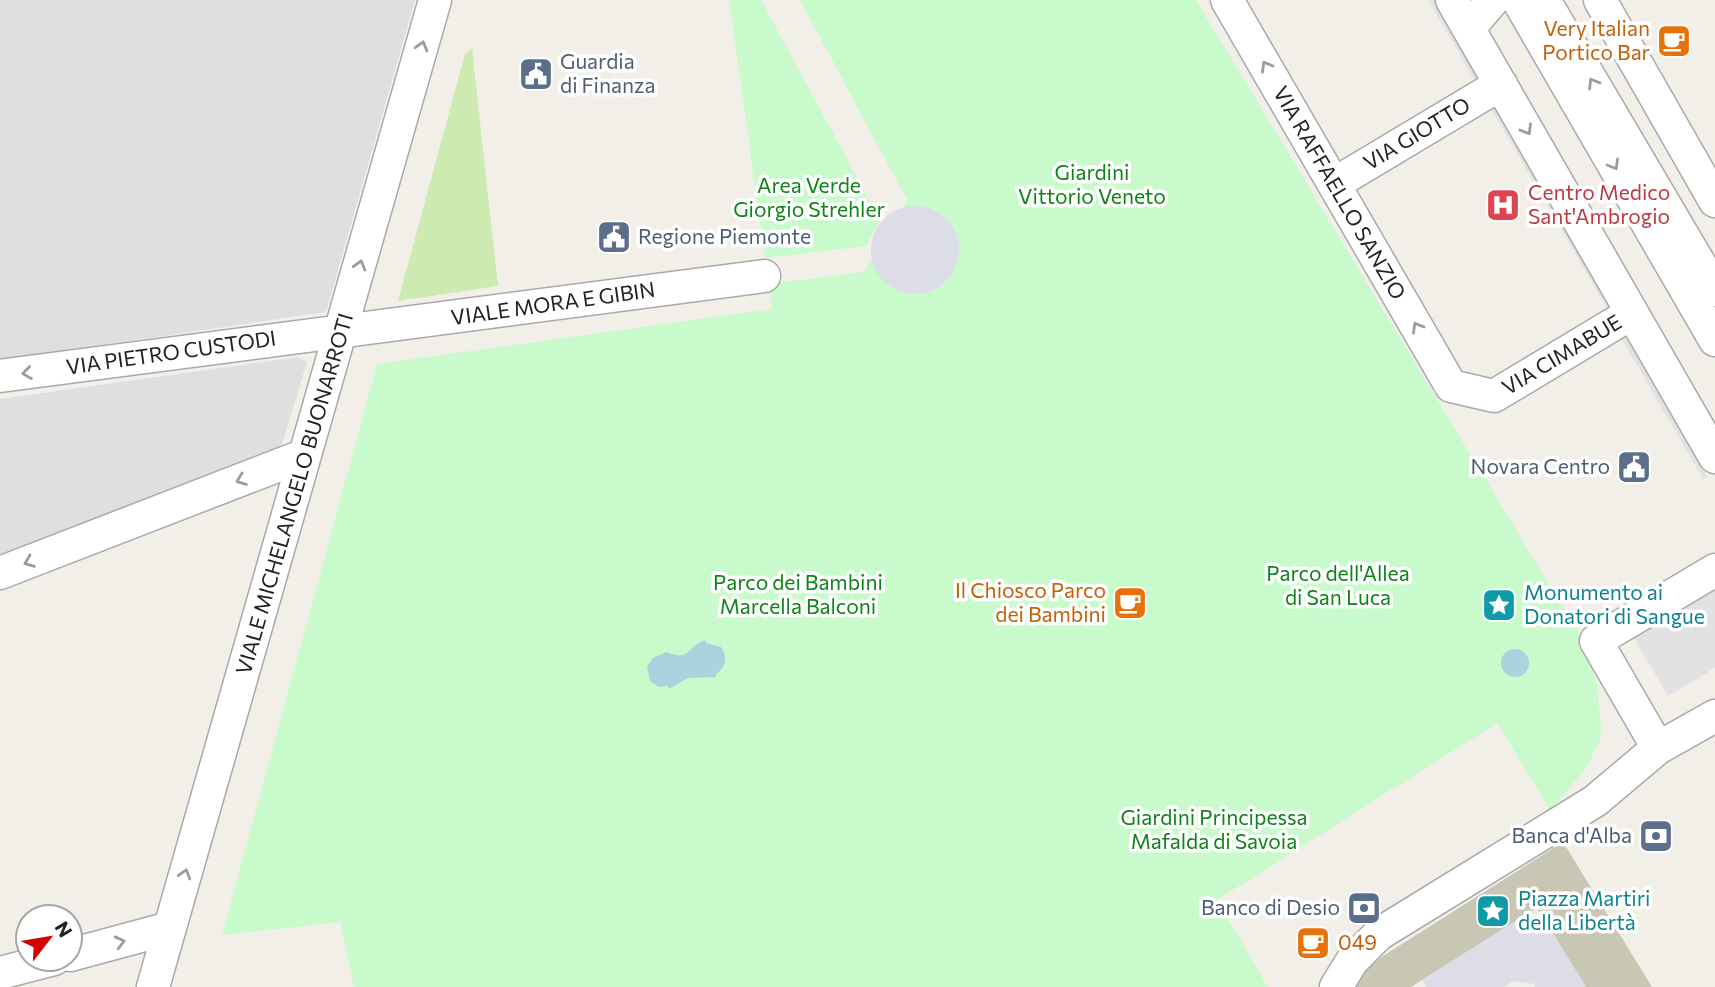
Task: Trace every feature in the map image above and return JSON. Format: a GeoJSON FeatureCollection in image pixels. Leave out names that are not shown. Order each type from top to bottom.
{"type":"FeatureCollection","features":[{"type":"Feature","properties":{"kind":"street","name":"VIALE MICHELANGELO BUONARROTI"},"geometry":{"type":"LineString","coordinates":[[153,987],[435,0]]}},
{"type":"Feature","properties":{"kind":"street","name":"VIA RAFFAELLO SANZIO"},"geometry":{"type":"LineString","coordinates":[[1227,0],[1451,386]]}},
{"type":"Feature","properties":{"kind":"street"},"geometry":{"type":"LineString","coordinates":[[1452,0],[1715,457]]}},
{"type":"Feature","properties":{"kind":"street"},"geometry":{"type":"LineString","coordinates":[[1469,28],[1493,0]]}},
{"type":"Feature","properties":{"kind":"street"},"geometry":{"type":"LineString","coordinates":[[1518,0],[1715,340]]}},
{"type":"Feature","properties":{"kind":"street"},"geometry":{"type":"LineString","coordinates":[[1544,0],[1715,290]]}},
{"type":"Feature","properties":{"kind":"street"},"geometry":{"type":"LineString","coordinates":[[1600,0],[1715,201]]}},
{"type":"Feature","properties":{"kind":"street","name":"VIA GIOTTO"},"geometry":{"type":"LineString","coordinates":[[1334,184],[1501,84]]}},
{"type":"Feature","properties":{"kind":"street","name":"VIALE MORA E GIBIN"},"geometry":{"type":"LineString","coordinates":[[342,331],[764,276]]}},
{"type":"Feature","properties":{"kind":"street"},"geometry":{"type":"LineString","coordinates":[[1632,313],[1629,331],[1715,481]]}},
{"type":"Feature","properties":{"kind":"street","name":"VIA CIMABUE"},"geometry":{"type":"LineString","coordinates":[[1451,386],[1494,396],[1632,313]]}},
{"type":"Feature","properties":{"kind":"street","name":"VIA PIETRO CUSTODI"},"geometry":{"type":"LineString","coordinates":[[0,376],[342,331]]}},
{"type":"Feature","properties":{"kind":"street"},"geometry":{"type":"LineString","coordinates":[[0,573],[305,455]]}},
{"type":"Feature","properties":{"kind":"street"},"geometry":{"type":"LineString","coordinates":[[1658,748],[1596,641],[1715,570]]}},
{"type":"Feature","properties":{"kind":"street"},"geometry":{"type":"LineString","coordinates":[[1336,987],[1352,961],[1379,934],[1595,801],[1658,748],[1715,716]]}},
{"type":"Feature","properties":{"kind":"street"},"geometry":{"type":"LineString","coordinates":[[84,951],[170,928]]}},
{"type":"Feature","properties":{"kind":"shaded area"},"geometry":{"type":"Polygon","coordinates":[[[0,0],[415,0],[326,312],[0,360],[0,0]]]}},
{"type":"Feature","properties":{"kind":"shaded area"},"geometry":{"type":"Polygon","coordinates":[[[1428,0],[1441,0],[1618,304],[1608,310],[1428,0]]]}},
{"type":"Feature","properties":{"kind":"shaded area"},"geometry":{"type":"Polygon","coordinates":[[[1464,0],[1472,0],[1715,422],[1715,435],[1464,0]]]}},
{"type":"Feature","properties":{"kind":"shaded area"},"geometry":{"type":"Polygon","coordinates":[[[915,206],[932,209],[946,219],[956,233],[959,250],[956,267],[946,281],[932,291],[915,294],[898,291],[884,281],[874,267],[871,250],[874,233],[884,219],[898,209],[915,206]]]}},
{"type":"Feature","properties":{"kind":"shaded area"},"geometry":{"type":"Polygon","coordinates":[[[1625,336],[1707,477],[1703,479],[1621,338],[1625,336]]]}},
{"type":"Feature","properties":{"kind":"shaded area"},"geometry":{"type":"Polygon","coordinates":[[[298,357],[307,362],[281,447],[124,515],[0,564],[0,399],[298,357]]]}},
{"type":"Feature","properties":{"kind":"shaded area"},"geometry":{"type":"Polygon","coordinates":[[[1715,590],[1715,668],[1668,696],[1634,638],[1715,590]]]}},
{"type":"Feature","properties":{"kind":"shaded area","name":"Piazza Martiri della Libertà"},"geometry":{"type":"Polygon","coordinates":[[[1563,842],[1652,987],[1586,987],[1537,908],[1411,987],[1350,987],[1354,978],[1383,956],[1563,842]]]}},
{"type":"Feature","properties":{"kind":"shaded area"},"geometry":{"type":"Polygon","coordinates":[[[1523,916],[1532,930],[1545,922],[1586,987],[1535,987],[1534,984],[1513,981],[1504,987],[1426,987],[1422,980],[1523,916]]]}},
{"type":"Feature","properties":{"kind":"green space","name":"Area Verde Giorgio Strehler"},"geometry":{"type":"Polygon","coordinates":[[[729,0],[761,0],[880,220],[866,246],[765,258],[729,0]]]}},
{"type":"Feature","properties":{"kind":"green space"},"geometry":{"type":"Polygon","coordinates":[[[800,0],[1196,0],[1580,636],[1597,684],[1602,736],[1585,770],[1550,810],[1497,723],[1217,900],[1268,987],[354,987],[340,922],[222,935],[377,364],[772,309],[769,284],[864,272],[907,200],[800,0]]]}},
{"type":"Feature","properties":{"kind":"green space"},"geometry":{"type":"Polygon","coordinates":[[[472,48],[498,286],[398,301],[465,54],[472,48]]]}},
{"type":"Feature","properties":{"kind":"water"},"geometry":{"type":"Polygon","coordinates":[[[705,640],[706,643],[721,647],[725,655],[724,665],[716,677],[688,678],[669,689],[668,686],[659,687],[650,681],[647,666],[653,658],[666,652],[684,654],[705,640]]]}},
{"type":"Feature","properties":{"kind":"water"},"geometry":{"type":"Polygon","coordinates":[[[1515,649],[1525,653],[1529,663],[1525,673],[1515,677],[1505,673],[1501,663],[1505,653],[1515,649]]]}},
{"type":"Feature","properties":{"kind":"place","name":"Very Italian Portico Bar"},"geometry":{"type":"Point","coordinates":[1674,41]}},
{"type":"Feature","properties":{"kind":"place","name":"Guardia di Finanza"},"geometry":{"type":"Point","coordinates":[536,74]}},
{"type":"Feature","properties":{"kind":"place","name":"Centro Medico Sant'Ambrogio"},"geometry":{"type":"Point","coordinates":[1503,205]}},
{"type":"Feature","properties":{"kind":"place","name":"Regione Piemonte"},"geometry":{"type":"Point","coordinates":[614,237]}},
{"type":"Feature","properties":{"kind":"place","name":"Novara Centro"},"geometry":{"type":"Point","coordinates":[1634,467]}},
{"type":"Feature","properties":{"kind":"place","name":"Il Chiosco Parco dei Bambini"},"geometry":{"type":"Point","coordinates":[1130,603]}},
{"type":"Feature","properties":{"kind":"place","name":"Monumento ai Donatori di Sangue"},"geometry":{"type":"Point","coordinates":[1499,605]}},
{"type":"Feature","properties":{"kind":"place","name":"Banca d'Alba"},"geometry":{"type":"Point","coordinates":[1656,836]}},
{"type":"Feature","properties":{"kind":"place","name":"Banco di Desio"},"geometry":{"type":"Point","coordinates":[1364,908]}},
{"type":"Feature","properties":{"kind":"place","name":"Piazza Martiri della Libertà"},"geometry":{"type":"Point","coordinates":[1493,911]}},
{"type":"Feature","properties":{"kind":"place","name":"049"},"geometry":{"type":"Point","coordinates":[1313,943]}},
{"type":"Feature","properties":{"kind":"park label","name":"Giardini Vittorio Veneto"},"geometry":{"type":"Point","coordinates":[1092,185]}},
{"type":"Feature","properties":{"kind":"park label","name":"Parco dell'Allea di San Luca"},"geometry":{"type":"Point","coordinates":[1338,586]}},
{"type":"Feature","properties":{"kind":"park label","name":"Parco dei Bambini Marcella Balconi"},"geometry":{"type":"Point","coordinates":[798,595]}},
{"type":"Feature","properties":{"kind":"park label","name":"Giardini Principessa Mafalda di Savoia"},"geometry":{"type":"Point","coordinates":[1214,830]}}]}
